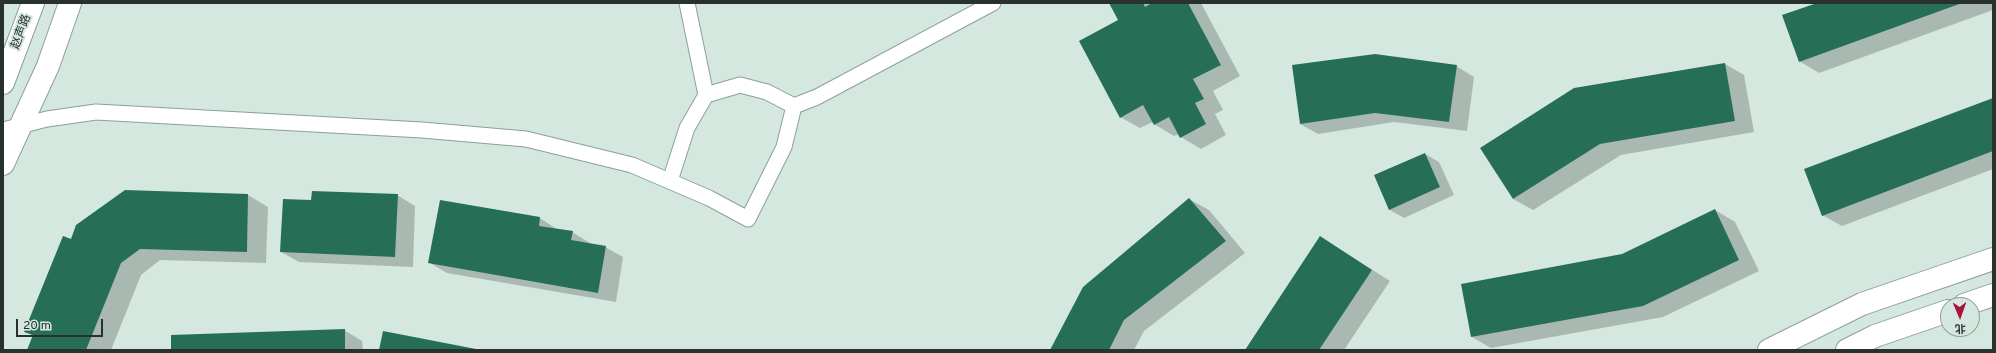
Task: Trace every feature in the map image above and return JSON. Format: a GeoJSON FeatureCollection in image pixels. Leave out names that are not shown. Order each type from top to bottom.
{"type":"FeatureCollection","features":[{"type":"Feature","properties":{"kind":"main road","name":"赵声路"},"geometry":{"type":"LineString","coordinates":[[3,83],[33,3]]}},
{"type":"Feature","properties":{"kind":"main road"},"geometry":{"type":"LineString","coordinates":[[3,164],[12,128],[48,66],[70,3]]}},
{"type":"Feature","properties":{"kind":"main road"},"geometry":{"type":"LineString","coordinates":[[1768,350],[1862,304],[1993,259]]}},
{"type":"Feature","properties":{"kind":"main road"},"geometry":{"type":"LineString","coordinates":[[1980,299],[1993,295]]}},
{"type":"Feature","properties":{"kind":"main road"},"geometry":{"type":"LineString","coordinates":[[1847,350],[1875,336],[1940,314]]}},
{"type":"Feature","properties":{"kind":"lane"},"geometry":{"type":"LineString","coordinates":[[688,3],[706,96]]}},
{"type":"Feature","properties":{"kind":"lane"},"geometry":{"type":"LineString","coordinates":[[670,181],[687,128],[706,96],[740,85],[767,92],[794,106],[817,97],[993,3]]}},
{"type":"Feature","properties":{"kind":"lane"},"geometry":{"type":"LineString","coordinates":[[12,128],[47,119],[96,112],[429,131],[526,139],[632,165],[670,181],[748,219],[784,147],[794,106]]}},
{"type":"Feature","properties":{"kind":"building"},"geometry":{"type":"Polygon","coordinates":[[[1109,3],[1143,3],[1145,7],[1152,3],[1188,3],[1221,65],[1193,79],[1204,99],[1195,103],[1206,124],[1180,138],[1169,117],[1154,125],[1143,105],[1120,118],[1079,41],[1118,20],[1109,3]]]}},
{"type":"Feature","properties":{"kind":"building"},"geometry":{"type":"Polygon","coordinates":[[[1817,3],[1962,3],[1799,62],[1782,15],[1817,3]]]}},
{"type":"Feature","properties":{"kind":"building"},"geometry":{"type":"Polygon","coordinates":[[[1375,54],[1457,65],[1449,122],[1375,113],[1300,124],[1292,65],[1375,54]]]}},
{"type":"Feature","properties":{"kind":"building"},"geometry":{"type":"Polygon","coordinates":[[[1725,63],[1735,121],[1600,144],[1513,199],[1480,148],[1574,88],[1725,63]]]}},
{"type":"Feature","properties":{"kind":"building"},"geometry":{"type":"Polygon","coordinates":[[[1993,98],[1993,151],[1822,216],[1804,169],[1993,98]]]}},
{"type":"Feature","properties":{"kind":"building"},"geometry":{"type":"Polygon","coordinates":[[[1425,153],[1440,187],[1389,210],[1374,175],[1425,153]]]}},
{"type":"Feature","properties":{"kind":"building"},"geometry":{"type":"Polygon","coordinates":[[[125,190],[248,194],[247,252],[140,249],[121,263],[86,350],[27,350],[33,335],[24,332],[63,236],[71,239],[76,225],[125,190]]]}},
{"type":"Feature","properties":{"kind":"building"},"geometry":{"type":"Polygon","coordinates":[[[312,191],[398,194],[395,257],[280,252],[283,199],[311,200],[312,191]]]}},
{"type":"Feature","properties":{"kind":"building"},"geometry":{"type":"Polygon","coordinates":[[[1189,198],[1226,241],[1124,320],[1109,350],[1050,350],[1083,287],[1189,198]]]}},
{"type":"Feature","properties":{"kind":"building"},"geometry":{"type":"Polygon","coordinates":[[[440,200],[540,217],[539,226],[573,231],[571,240],[606,246],[598,293],[428,263],[440,200]]]}},
{"type":"Feature","properties":{"kind":"building"},"geometry":{"type":"Polygon","coordinates":[[[1715,209],[1739,260],[1643,306],[1471,337],[1461,284],[1622,254],[1715,209]]]}},
{"type":"Feature","properties":{"kind":"building"},"geometry":{"type":"Polygon","coordinates":[[[1320,236],[1372,270],[1319,350],[1245,350],[1320,236]]]}},
{"type":"Feature","properties":{"kind":"building"},"geometry":{"type":"Polygon","coordinates":[[[345,329],[345,350],[171,350],[171,335],[345,329]]]}},
{"type":"Feature","properties":{"kind":"building"},"geometry":{"type":"Polygon","coordinates":[[[383,331],[476,349],[476,350],[379,350],[383,331]]]}}]}
